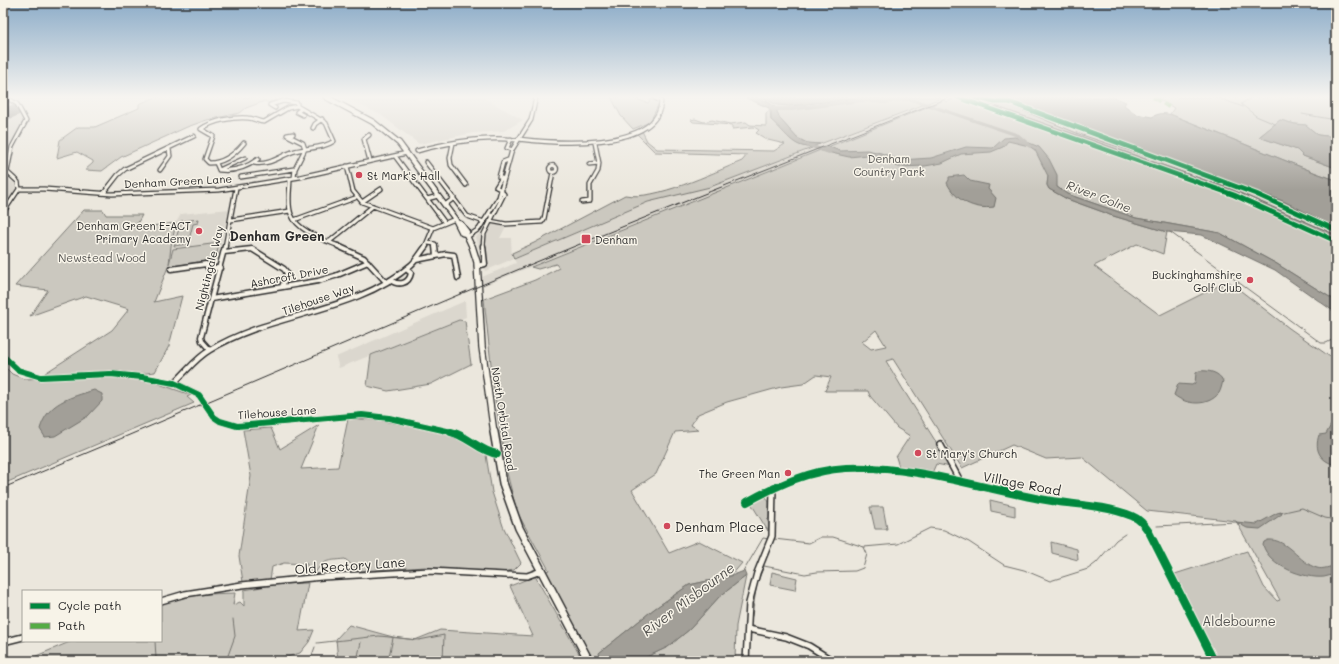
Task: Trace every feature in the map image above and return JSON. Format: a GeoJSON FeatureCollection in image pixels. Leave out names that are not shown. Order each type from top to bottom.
{"type":"FeatureCollection","features":[{"type":"Feature","properties":{"kind":"main road","name":"North Orbital Road"},"geometry":{"type":"LineString","coordinates":[[382,128],[394,138],[407,153],[457,221],[457,225],[462,233],[467,236],[475,253],[478,266],[481,341],[497,454],[510,506],[519,528],[587,658]]}},
{"type":"Feature","properties":{"kind":"street"},"geometry":{"type":"LineString","coordinates":[[3,213],[19,189],[18,182],[7,172],[12,147],[23,128]]}},
{"type":"Feature","properties":{"kind":"street"},"geometry":{"type":"LineString","coordinates":[[203,128],[201,129],[213,136],[210,147],[205,154],[205,159],[209,163],[216,163],[238,151],[244,143]]}},
{"type":"Feature","properties":{"kind":"street"},"geometry":{"type":"LineString","coordinates":[[254,163],[260,164],[270,162],[294,151],[328,145],[334,141],[328,128]]}},
{"type":"Feature","properties":{"kind":"street"},"geometry":{"type":"LineString","coordinates":[[478,266],[485,264],[481,240],[486,227],[504,194],[502,190],[503,179],[508,160],[518,139],[526,128]]}},
{"type":"Feature","properties":{"kind":"street"},"geometry":{"type":"LineString","coordinates":[[417,151],[453,142],[488,138],[518,139],[568,144],[595,142],[620,138],[644,128]]}},
{"type":"Feature","properties":{"kind":"street"},"geometry":{"type":"LineString","coordinates":[[368,135],[364,139],[370,161]]}},
{"type":"Feature","properties":{"kind":"street"},"geometry":{"type":"LineString","coordinates":[[104,193],[118,175],[125,169],[194,136]]}},
{"type":"Feature","properties":{"kind":"street"},"geometry":{"type":"LineString","coordinates":[[291,136],[303,143],[305,149],[304,154],[294,169],[294,178]]}},
{"type":"Feature","properties":{"kind":"street"},"geometry":{"type":"LineString","coordinates":[[511,139],[507,148],[512,150]]}},
{"type":"Feature","properties":{"kind":"street"},"geometry":{"type":"LineString","coordinates":[[453,142],[454,148],[450,158],[450,164],[466,185]]}},
{"type":"Feature","properties":{"kind":"street"},"geometry":{"type":"LineString","coordinates":[[582,202],[590,201],[590,186],[599,163],[595,142]]}},
{"type":"Feature","properties":{"kind":"street"},"geometry":{"type":"LineString","coordinates":[[160,170],[170,156],[169,149]]}},
{"type":"Feature","properties":{"kind":"street","name":"Denham Green Lane"},"geometry":{"type":"LineString","coordinates":[[19,189],[45,188],[104,193],[192,192],[236,188],[290,179],[407,153]]}},
{"type":"Feature","properties":{"kind":"street"},"geometry":{"type":"LineString","coordinates":[[395,156],[445,223]]}},
{"type":"Feature","properties":{"kind":"street"},"geometry":{"type":"LineString","coordinates":[[218,170],[230,164],[238,163],[245,158]]}},
{"type":"Feature","properties":{"kind":"street"},"geometry":{"type":"LineString","coordinates":[[218,170],[239,170],[254,163],[258,159]]}},
{"type":"Feature","properties":{"kind":"street"},"geometry":{"type":"LineString","coordinates":[[426,162],[467,216],[484,222]]}},
{"type":"Feature","properties":{"kind":"street"},"geometry":{"type":"LineString","coordinates":[[216,163],[218,170]]}},
{"type":"Feature","properties":{"kind":"street"},"geometry":{"type":"LineString","coordinates":[[589,164],[599,163]]}},
{"type":"Feature","properties":{"kind":"street"},"geometry":{"type":"LineString","coordinates":[[347,166],[352,194],[355,198],[362,202],[433,228],[445,223],[457,221]]}},
{"type":"Feature","properties":{"kind":"street"},"geometry":{"type":"LineString","coordinates":[[240,177],[294,169]]}},
{"type":"Feature","properties":{"kind":"street"},"geometry":{"type":"LineString","coordinates":[[490,221],[506,224],[539,223],[544,220],[553,172]]}},
{"type":"Feature","properties":{"kind":"street"},"geometry":{"type":"LineString","coordinates":[[290,179],[290,210],[294,220],[302,228],[360,256],[388,281],[393,283],[400,284],[408,281],[412,276],[406,269]]}},
{"type":"Feature","properties":{"kind":"street","name":"Nightingale Way"},"geometry":{"type":"LineString","coordinates":[[210,350],[202,341],[201,337],[224,252],[236,188]]}},
{"type":"Feature","properties":{"kind":"street"},"geometry":{"type":"LineString","coordinates":[[362,202],[380,189]]}},
{"type":"Feature","properties":{"kind":"street"},"geometry":{"type":"LineString","coordinates":[[467,236],[476,232],[484,222],[502,190]]}},
{"type":"Feature","properties":{"kind":"street"},"geometry":{"type":"LineString","coordinates":[[427,199],[438,196]]}},
{"type":"Feature","properties":{"kind":"street"},"geometry":{"type":"LineString","coordinates":[[294,220],[355,198]]}},
{"type":"Feature","properties":{"kind":"street"},"geometry":{"type":"LineString","coordinates":[[445,205],[454,198]]}},
{"type":"Feature","properties":{"kind":"street"},"geometry":{"type":"LineString","coordinates":[[330,241],[373,206]]}},
{"type":"Feature","properties":{"kind":"street"},"geometry":{"type":"LineString","coordinates":[[231,220],[290,210]]}},
{"type":"Feature","properties":{"kind":"street"},"geometry":{"type":"LineString","coordinates":[[488,215],[493,216]]}},
{"type":"Feature","properties":{"kind":"street","name":"Tilehouse Way"},"geometry":{"type":"LineString","coordinates":[[174,383],[196,361],[210,350],[257,329],[335,306],[388,281],[416,260],[428,243],[433,228]]}},
{"type":"Feature","properties":{"kind":"street"},"geometry":{"type":"LineString","coordinates":[[428,243],[435,244],[436,256]]}},
{"type":"Feature","properties":{"kind":"street"},"geometry":{"type":"LineString","coordinates":[[224,252],[252,249],[284,269],[287,273],[282,287]]}},
{"type":"Feature","properties":{"kind":"street"},"geometry":{"type":"LineString","coordinates":[[416,260],[446,254],[454,256],[458,278]]}},
{"type":"Feature","properties":{"kind":"street","name":"Ashcroft Drive"},"geometry":{"type":"LineString","coordinates":[[211,299],[318,281],[335,276],[368,262]]}},
{"type":"Feature","properties":{"kind":"street"},"geometry":{"type":"LineString","coordinates":[[172,269],[206,264],[208,268],[220,268]]}},
{"type":"Feature","properties":{"kind":"street","name":"Tilehouse Lane"},"geometry":{"type":"LineString","coordinates":[[3,356],[18,370],[41,377],[110,374],[142,377],[174,383],[194,391],[214,417],[220,421],[237,426],[350,416],[374,416],[457,433],[465,436],[487,452],[497,454]]}},
{"type":"Feature","properties":{"kind":"street"},"geometry":{"type":"LineString","coordinates":[[940,444],[960,481]]}},
{"type":"Feature","properties":{"kind":"street","name":"Village Road"},"geometry":{"type":"LineString","coordinates":[[746,502],[798,477],[814,472],[846,468],[897,470],[960,481],[1041,499],[1090,506],[1124,513],[1138,519],[1149,532],[1214,661]]}},
{"type":"Feature","properties":{"kind":"street"},"geometry":{"type":"LineString","coordinates":[[746,661],[749,602],[759,568],[771,539],[773,488]]}},
{"type":"Feature","properties":{"kind":"street","name":"Old Rectory Lane"},"geometry":{"type":"LineString","coordinates":[[162,601],[185,594],[242,585],[322,577],[430,571],[527,576],[541,571]]}},
{"type":"Feature","properties":{"kind":"street"},"geometry":{"type":"LineString","coordinates":[[748,629],[791,638],[810,646],[834,661]]}},
{"type":"Feature","properties":{"kind":"street"},"geometry":{"type":"LineString","coordinates":[[3,642],[22,637]]}},
{"type":"Feature","properties":{"kind":"shaded area"},"geometry":{"type":"Polygon","coordinates":[[[3,128],[21,128],[9,145],[3,172],[3,128]]]}},
{"type":"Feature","properties":{"kind":"shaded area"},"geometry":{"type":"Polygon","coordinates":[[[398,128],[509,128],[504,131],[473,133],[419,144],[398,128]]]}},
{"type":"Feature","properties":{"kind":"shaded area"},"geometry":{"type":"Polygon","coordinates":[[[863,128],[875,128],[483,286],[482,277],[516,263],[514,259],[645,203],[676,194],[710,187],[863,128]]]}},
{"type":"Feature","properties":{"kind":"shaded area"},"geometry":{"type":"Polygon","coordinates":[[[3,175],[14,183],[15,188],[6,206],[3,207],[3,175]]]}},
{"type":"Feature","properties":{"kind":"shaded area","name":"Denham Green E-ACT Primary Academy"},"geometry":{"type":"Polygon","coordinates":[[[229,209],[217,260],[167,268],[176,223],[181,214],[229,209]]]}},
{"type":"Feature","properties":{"kind":"shaded area"},"geometry":{"type":"Polygon","coordinates":[[[491,224],[506,226],[500,238],[511,238],[512,259],[485,271],[476,237],[491,224]]]}},
{"type":"Feature","properties":{"kind":"shaded area"},"geometry":{"type":"Polygon","coordinates":[[[465,301],[466,317],[339,368],[336,357],[465,301]]]}},
{"type":"Feature","properties":{"kind":"green space"},"geometry":{"type":"Polygon","coordinates":[[[77,128],[185,128],[121,157],[102,171],[85,170],[93,163],[93,161],[77,152],[57,158],[60,140],[77,128]]]}},
{"type":"Feature","properties":{"kind":"green space"},"geometry":{"type":"Polygon","coordinates":[[[756,128],[779,128],[793,141],[812,148],[710,187],[648,202],[514,259],[512,253],[625,195],[637,196],[652,194],[684,185],[742,161],[747,155],[655,152],[637,134],[642,131],[647,141],[657,149],[774,151],[785,144],[768,140],[756,133],[759,130],[756,128]]]}},
{"type":"Feature","properties":{"kind":"green space"},"geometry":{"type":"Polygon","coordinates":[[[788,128],[862,128],[820,144],[807,143],[797,138],[788,128]]]}},
{"type":"Feature","properties":{"kind":"green space"},"geometry":{"type":"Polygon","coordinates":[[[875,128],[1052,128],[1242,195],[1336,239],[1336,301],[1277,264],[1220,233],[1136,218],[1067,194],[1057,187],[1048,176],[1047,185],[1049,189],[1067,199],[1110,215],[1167,232],[1163,254],[1137,244],[1094,266],[1160,315],[1228,281],[1289,328],[1336,361],[1336,661],[1216,661],[1207,648],[1175,574],[1247,551],[1264,587],[1277,601],[1280,600],[1236,521],[1147,511],[1082,457],[1046,459],[1012,445],[962,468],[893,359],[886,361],[951,467],[936,464],[932,473],[899,467],[896,457],[910,436],[897,428],[870,396],[868,391],[825,391],[831,377],[816,375],[803,384],[781,387],[727,402],[698,414],[691,425],[699,430],[675,432],[656,474],[632,490],[669,553],[699,541],[742,563],[731,576],[689,585],[654,609],[599,653],[602,661],[590,661],[542,573],[549,570],[517,512],[507,473],[494,392],[484,299],[535,280],[559,268],[556,264],[538,269],[531,267],[875,128]],[[876,330],[862,342],[871,349],[886,346],[876,330]]]}},
{"type":"Feature","properties":{"kind":"green space"},"geometry":{"type":"Polygon","coordinates":[[[1057,128],[1081,128],[1283,201],[1336,227],[1336,235],[1233,190],[1057,128]]]}},
{"type":"Feature","properties":{"kind":"green space"},"geometry":{"type":"Polygon","coordinates":[[[1205,128],[1270,128],[1259,137],[1298,150],[1303,156],[1336,168],[1336,180],[1205,128]]]}},
{"type":"Feature","properties":{"kind":"green space"},"geometry":{"type":"Polygon","coordinates":[[[1310,128],[1336,128],[1336,137],[1318,135],[1310,128]]]}},
{"type":"Feature","properties":{"kind":"green space","name":"Newstead Wood"},"geometry":{"type":"Polygon","coordinates":[[[84,210],[103,210],[106,215],[142,215],[135,228],[176,223],[169,264],[173,249],[219,243],[216,259],[168,267],[154,302],[182,296],[169,346],[155,372],[139,374],[117,371],[42,375],[112,330],[129,309],[86,296],[30,316],[48,290],[15,286],[84,210]]]}},
{"type":"Feature","properties":{"kind":"green space"},"geometry":{"type":"Polygon","coordinates":[[[199,219],[198,223],[193,224],[188,244],[174,246],[181,221],[199,219]]]}},
{"type":"Feature","properties":{"kind":"green space"},"geometry":{"type":"Polygon","coordinates":[[[459,320],[465,321],[471,364],[431,384],[388,391],[367,386],[371,355],[459,320]]]}},
{"type":"Feature","properties":{"kind":"green space"},"geometry":{"type":"Polygon","coordinates":[[[3,365],[12,374],[24,379],[107,376],[150,381],[191,395],[187,397],[194,403],[3,484],[3,365]]]}},
{"type":"Feature","properties":{"kind":"green space"},"geometry":{"type":"Polygon","coordinates":[[[348,419],[378,420],[442,432],[469,441],[486,455],[492,492],[503,526],[521,563],[514,570],[495,573],[425,567],[359,571],[345,559],[323,563],[314,575],[305,576],[307,564],[284,563],[272,567],[270,580],[243,582],[239,556],[251,476],[243,430],[271,428],[280,449],[319,425],[301,469],[338,467],[348,419]]]}},
{"type":"Feature","properties":{"kind":"green space"},"geometry":{"type":"Polygon","coordinates":[[[765,495],[769,502],[769,519],[767,519],[769,524],[768,531],[752,505],[754,500],[765,495]]]}},
{"type":"Feature","properties":{"kind":"green space"},"geometry":{"type":"Polygon","coordinates":[[[990,500],[1015,506],[1015,516],[991,511],[990,500]]]}},
{"type":"Feature","properties":{"kind":"green space"},"geometry":{"type":"Polygon","coordinates":[[[870,507],[883,507],[887,529],[875,529],[870,507]]]}},
{"type":"Feature","properties":{"kind":"green space"},"geometry":{"type":"Polygon","coordinates":[[[1051,542],[1077,549],[1078,560],[1052,553],[1051,542]]]}},
{"type":"Feature","properties":{"kind":"green space"},"geometry":{"type":"Polygon","coordinates":[[[772,572],[797,578],[795,590],[770,585],[772,572]]]}},
{"type":"Feature","properties":{"kind":"green space"},"geometry":{"type":"Polygon","coordinates":[[[535,576],[583,661],[338,661],[336,639],[349,625],[393,637],[415,640],[440,630],[533,636],[510,586],[535,576]]]}},
{"type":"Feature","properties":{"kind":"green space"},"geometry":{"type":"Polygon","coordinates":[[[746,576],[736,626],[735,661],[638,661],[668,647],[690,629],[719,597],[746,576]]]}},
{"type":"Feature","properties":{"kind":"green space"},"geometry":{"type":"Polygon","coordinates":[[[308,583],[299,631],[314,630],[309,642],[300,653],[274,661],[24,661],[70,642],[162,642],[162,604],[183,595],[235,593],[233,605],[240,602],[244,606],[244,590],[279,584],[308,583]]]}},
{"type":"Feature","properties":{"kind":"water"},"geometry":{"type":"Polygon","coordinates":[[[780,128],[788,128],[797,138],[807,143],[820,144],[804,146],[792,141],[780,128]]]}},
{"type":"Feature","properties":{"kind":"water"},"geometry":{"type":"Polygon","coordinates":[[[1046,128],[1057,128],[1233,190],[1336,235],[1336,240],[1233,194],[1046,128]]]}},
{"type":"Feature","properties":{"kind":"water"},"geometry":{"type":"Polygon","coordinates":[[[1081,128],[1204,128],[1336,180],[1336,227],[1283,201],[1081,128]]]}},
{"type":"Feature","properties":{"kind":"water"},"geometry":{"type":"Polygon","coordinates":[[[1270,128],[1310,128],[1318,135],[1336,137],[1336,168],[1303,156],[1297,150],[1259,137],[1270,128]]]}},
{"type":"Feature","properties":{"kind":"water"},"geometry":{"type":"Polygon","coordinates":[[[1015,137],[1039,147],[1049,159],[1057,175],[1057,187],[1067,194],[1136,218],[1220,233],[1277,264],[1336,301],[1336,313],[1275,270],[1202,235],[1167,232],[1110,215],[1067,199],[1049,189],[1047,185],[1048,176],[1035,150],[1029,146],[1008,141],[1003,147],[991,152],[961,154],[942,163],[925,166],[899,167],[882,161],[876,156],[868,155],[849,157],[818,150],[827,146],[840,151],[867,150],[900,160],[931,158],[966,147],[993,148],[1004,138],[1015,137]]]}},
{"type":"Feature","properties":{"kind":"water"},"geometry":{"type":"Polygon","coordinates":[[[964,175],[970,181],[989,185],[988,189],[996,198],[994,207],[979,207],[966,203],[955,195],[947,183],[949,177],[964,175]]]}},
{"type":"Feature","properties":{"kind":"water"},"geometry":{"type":"Polygon","coordinates":[[[1199,371],[1213,372],[1223,381],[1220,392],[1214,398],[1209,401],[1197,403],[1185,401],[1174,395],[1178,384],[1192,385],[1195,383],[1196,373],[1199,371]]]}},
{"type":"Feature","properties":{"kind":"water"},"geometry":{"type":"Polygon","coordinates":[[[94,390],[102,394],[102,401],[88,416],[55,436],[45,437],[40,429],[48,413],[54,407],[68,399],[94,390]]]}},
{"type":"Feature","properties":{"kind":"water"},"geometry":{"type":"Polygon","coordinates":[[[1331,425],[1336,425],[1336,465],[1322,458],[1317,445],[1319,435],[1326,434],[1331,425]]]}},
{"type":"Feature","properties":{"kind":"water"},"geometry":{"type":"Polygon","coordinates":[[[1281,512],[1282,514],[1260,529],[1247,528],[1236,522],[1257,524],[1281,512]]]}},
{"type":"Feature","properties":{"kind":"water"},"geometry":{"type":"Polygon","coordinates":[[[1268,540],[1275,540],[1281,543],[1304,561],[1317,568],[1322,569],[1336,566],[1336,574],[1316,577],[1307,576],[1288,570],[1272,559],[1267,552],[1263,545],[1264,542],[1268,540]]]}},
{"type":"Feature","properties":{"kind":"water"},"geometry":{"type":"Polygon","coordinates":[[[744,571],[746,576],[719,597],[690,629],[668,647],[638,661],[602,661],[599,653],[654,609],[689,585],[731,576],[744,571]]]}},
{"type":"Feature","properties":{"kind":"waterway"},"geometry":{"type":"LineString","coordinates":[[996,128],[1017,135],[1030,146]]}},
{"type":"Feature","properties":{"kind":"waterway"},"geometry":{"type":"LineString","coordinates":[[1065,128],[1248,192],[1336,233]]}},
{"type":"Feature","properties":{"kind":"waterway","name":"River Colne"},"geometry":{"type":"LineString","coordinates":[[804,144],[829,152]]}},
{"type":"Feature","properties":{"kind":"waterway"},"geometry":{"type":"LineString","coordinates":[[1170,232],[1321,343],[1326,343],[1336,338]]}},
{"type":"Feature","properties":{"kind":"waterway"},"geometry":{"type":"LineString","coordinates":[[1332,341],[1336,343]]}},
{"type":"Feature","properties":{"kind":"waterway","name":"River Misbourne"},"geometry":{"type":"LineString","coordinates":[[1280,513],[1302,508],[1325,518],[1336,520]]}},
{"type":"Feature","properties":{"kind":"waterway","name":"River Misbourne"},"geometry":{"type":"LineString","coordinates":[[1157,526],[1236,522]]}},
{"type":"Feature","properties":{"kind":"waterway","name":"River Misbourne"},"geometry":{"type":"LineString","coordinates":[[864,547],[898,544],[930,528],[944,530],[969,542],[1004,565],[1024,570],[1050,581],[1088,569],[1096,563],[1116,540],[1125,534]]}},
{"type":"Feature","properties":{"kind":"waterway","name":"River Misbourne"},"geometry":{"type":"LineString","coordinates":[[774,539],[809,543],[821,537],[833,537],[864,547]]}},
{"type":"Feature","properties":{"kind":"waterway","name":"River Misbourne"},"geometry":{"type":"LineString","coordinates":[[743,572],[763,538],[769,539]]}},
{"type":"Feature","properties":{"kind":"waterway"},"geometry":{"type":"LineString","coordinates":[[752,616],[757,583],[764,566],[805,574],[817,572],[855,571],[863,568],[867,554],[864,547]]}},
{"type":"Feature","properties":{"kind":"waterway"},"geometry":{"type":"LineString","coordinates":[[226,661],[235,636],[233,619]]}},
{"type":"Feature","properties":{"kind":"waterway"},"geometry":{"type":"LineString","coordinates":[[317,643],[379,636],[419,640],[444,635],[443,661]]}},
{"type":"Feature","properties":{"kind":"waterway"},"geometry":{"type":"LineString","coordinates":[[388,661],[393,638]]}},
{"type":"Feature","properties":{"kind":"waterway"},"geometry":{"type":"LineString","coordinates":[[155,642],[156,658]]}},
{"type":"Feature","properties":{"kind":"waterway"},"geometry":{"type":"LineString","coordinates":[[357,661],[361,642]]}},
{"type":"Feature","properties":{"kind":"waterway"},"geometry":{"type":"LineString","coordinates":[[310,661],[315,647]]}},
{"type":"Feature","properties":{"kind":"waterway","name":"River Misbourne"},"geometry":{"type":"LineString","coordinates":[[598,661],[603,659]]}},
{"type":"Feature","properties":{"kind":"railway"},"geometry":{"type":"LineString","coordinates":[[3,488],[531,264],[872,128]]}},
{"type":"Feature","properties":{"kind":"cycle path"},"geometry":{"type":"LineString","coordinates":[[1045,128],[1234,195],[1336,241]]}},
{"type":"Feature","properties":{"kind":"cycle path"},"geometry":{"type":"LineString","coordinates":[[1079,128],[1256,194],[1336,230]]}},
{"type":"Feature","properties":{"kind":"cycle path"},"geometry":{"type":"LineString","coordinates":[[3,356],[18,370],[41,377],[110,374],[142,377],[174,383],[199,395],[214,417],[220,421],[237,426],[362,415],[389,418],[457,433],[486,451],[497,454]]}},
{"type":"Feature","properties":{"kind":"cycle path"},"geometry":{"type":"LineString","coordinates":[[747,502],[782,484],[806,475],[832,469],[870,468],[919,473],[1039,499],[1098,507],[1121,512],[1137,519],[1149,532],[1214,661]]}},
{"type":"Feature","properties":{"kind":"place","name":"St Mark's Hall"},"geometry":{"type":"Point","coordinates":[359,175]}},
{"type":"Feature","properties":{"kind":"place","name":"Denham Green E-ACT Primary Academy"},"geometry":{"type":"Point","coordinates":[199,231]}},
{"type":"Feature","properties":{"kind":"place","name":"Denham"},"geometry":{"type":"Point","coordinates":[586,239]}},
{"type":"Feature","properties":{"kind":"place","name":"Buckinghamshire Golf Club"},"geometry":{"type":"Point","coordinates":[1250,280]}},
{"type":"Feature","properties":{"kind":"place","name":"St Mary's Church"},"geometry":{"type":"Point","coordinates":[918,453]}},
{"type":"Feature","properties":{"kind":"place","name":"The Green Man"},"geometry":{"type":"Point","coordinates":[788,473]}},
{"type":"Feature","properties":{"kind":"place","name":"Denham Place"},"geometry":{"type":"Point","coordinates":[667,526]}},
{"type":"Feature","properties":{"kind":"district","name":"Denham Green"},"geometry":{"type":"Point","coordinates":[277,235]}},
{"type":"Feature","properties":{"kind":"park label","name":"Denham Country Park"},"geometry":{"type":"Point","coordinates":[889,164]}},
{"type":"Feature","properties":{"kind":"park label","name":"Aldebourne"},"geometry":{"type":"Point","coordinates":[1239,620]}}]}
